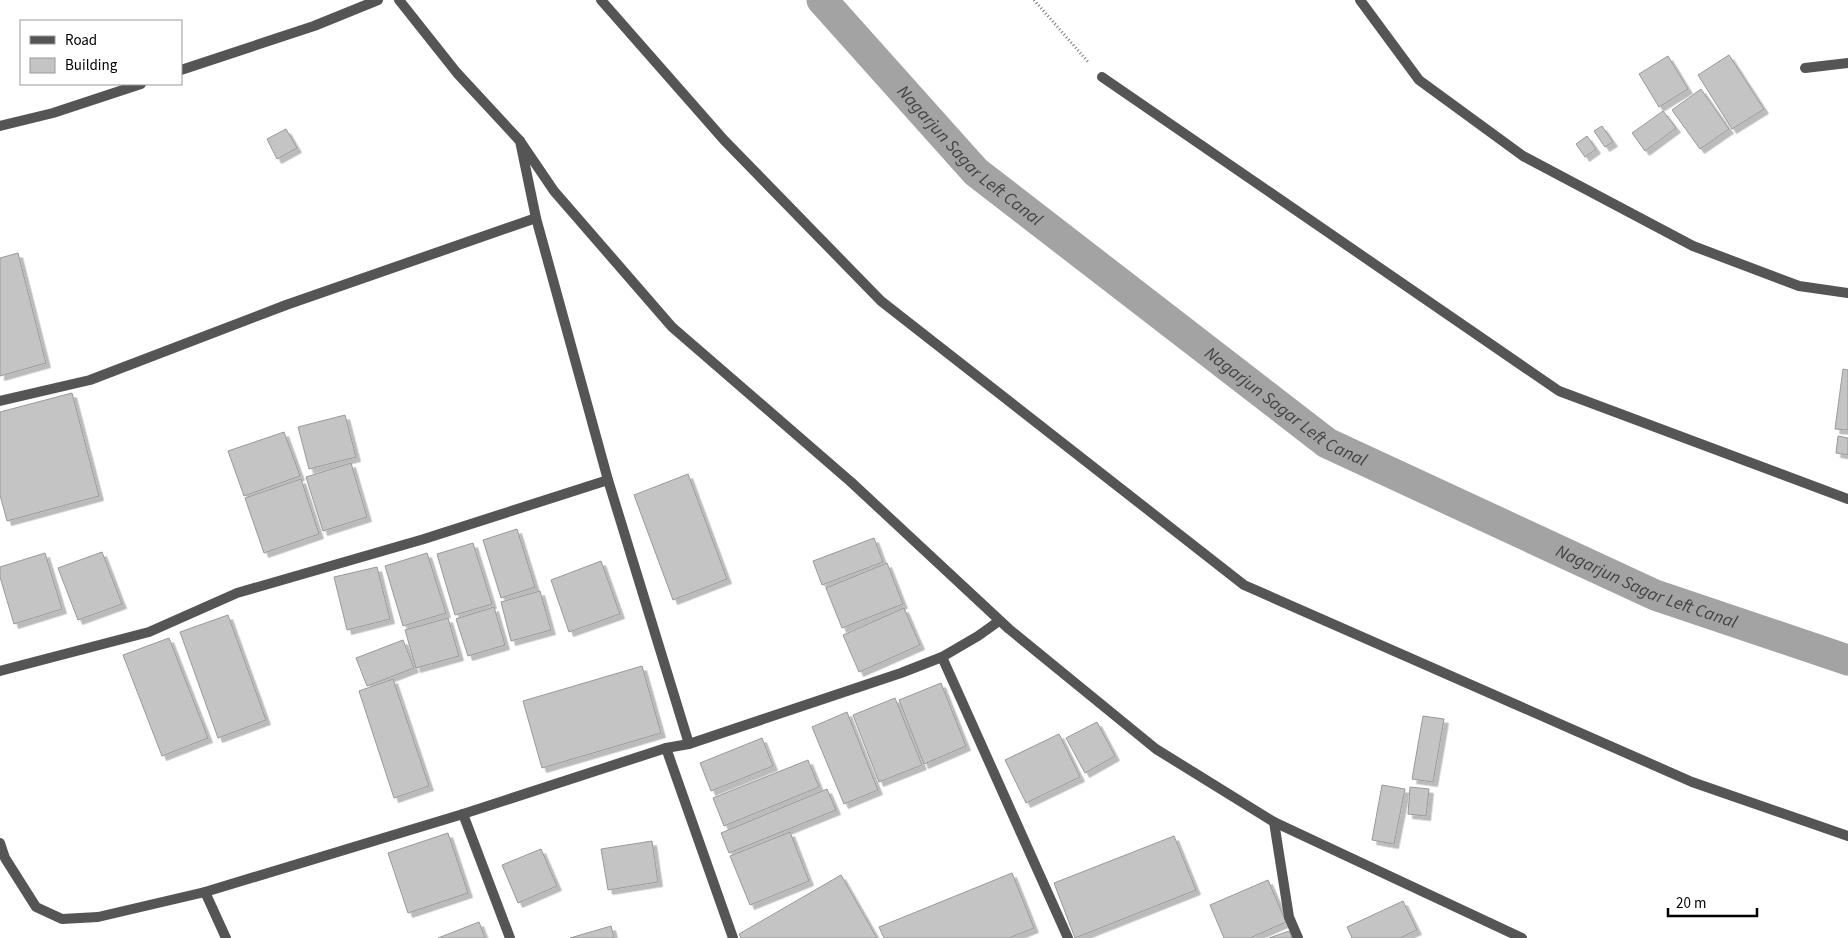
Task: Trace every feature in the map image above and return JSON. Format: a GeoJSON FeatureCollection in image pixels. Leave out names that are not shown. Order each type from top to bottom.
{"type":"FeatureCollection","features":[{"type":"Feature","properties":{"kind":"street"},"geometry":{"type":"LineString","coordinates":[[182,70],[314,26],[378,0]]}},
{"type":"Feature","properties":{"kind":"street"},"geometry":{"type":"LineString","coordinates":[[399,0],[457,73],[520,142],[554,191],[672,327],[851,482],[999,621],[1156,749],[1274,822],[1522,938]]}},
{"type":"Feature","properties":{"kind":"street"},"geometry":{"type":"LineString","coordinates":[[601,0],[724,140],[881,301],[1244,585],[1692,782],[1848,836]]}},
{"type":"Feature","properties":{"kind":"street"},"geometry":{"type":"LineString","coordinates":[[1360,0],[1419,80],[1523,156],[1693,246],[1799,286],[1848,293]]}},
{"type":"Feature","properties":{"kind":"street"},"geometry":{"type":"LineString","coordinates":[[1805,68],[1848,63]]}},
{"type":"Feature","properties":{"kind":"street"},"geometry":{"type":"LineString","coordinates":[[1102,77],[1559,391],[1848,498]]}},
{"type":"Feature","properties":{"kind":"street"},"geometry":{"type":"LineString","coordinates":[[0,126],[53,113],[138,85]]}},
{"type":"Feature","properties":{"kind":"street"},"geometry":{"type":"LineString","coordinates":[[520,142],[536,218],[608,480],[689,744]]}},
{"type":"Feature","properties":{"kind":"street"},"geometry":{"type":"LineString","coordinates":[[0,401],[90,380],[286,305],[536,218]]}},
{"type":"Feature","properties":{"kind":"street"},"geometry":{"type":"LineString","coordinates":[[0,671],[150,632],[237,592],[424,539],[608,480]]}},
{"type":"Feature","properties":{"kind":"street"},"geometry":{"type":"LineString","coordinates":[[0,843],[5,858],[36,907],[62,919],[98,917],[205,892],[463,814],[666,748],[689,744],[901,673],[942,657],[999,621]]}},
{"type":"Feature","properties":{"kind":"street"},"geometry":{"type":"LineString","coordinates":[[942,657],[1068,938]]}},
{"type":"Feature","properties":{"kind":"street"},"geometry":{"type":"LineString","coordinates":[[666,748],[733,938]]}},
{"type":"Feature","properties":{"kind":"street"},"geometry":{"type":"LineString","coordinates":[[463,814],[510,938]]}},
{"type":"Feature","properties":{"kind":"street"},"geometry":{"type":"LineString","coordinates":[[1274,822],[1289,917],[1298,938]]}},
{"type":"Feature","properties":{"kind":"street"},"geometry":{"type":"LineString","coordinates":[[205,892],[226,938]]}},
{"type":"Feature","properties":{"kind":"path"},"geometry":{"type":"LineString","coordinates":[[1034,0],[1102,77]]}},
{"type":"Feature","properties":{"kind":"building"},"geometry":{"type":"Polygon","coordinates":[[[1729,55],[1764,109],[1732,129],[1698,75],[1729,55]]]}},
{"type":"Feature","properties":{"kind":"building"},"geometry":{"type":"Polygon","coordinates":[[[1668,56],[1688,89],[1659,107],[1639,74],[1668,56]]]}},
{"type":"Feature","properties":{"kind":"building"},"geometry":{"type":"Polygon","coordinates":[[[1701,89],[1729,129],[1700,149],[1672,110],[1701,89]]]}},
{"type":"Feature","properties":{"kind":"building"},"geometry":{"type":"Polygon","coordinates":[[[1663,111],[1676,128],[1645,151],[1632,133],[1663,111]]]}},
{"type":"Feature","properties":{"kind":"building"},"geometry":{"type":"Polygon","coordinates":[[[1602,126],[1613,142],[1605,147],[1594,131],[1602,126]]]}},
{"type":"Feature","properties":{"kind":"building"},"geometry":{"type":"Polygon","coordinates":[[[286,129],[297,148],[277,159],[267,139],[286,129]]]}},
{"type":"Feature","properties":{"kind":"building"},"geometry":{"type":"Polygon","coordinates":[[[1587,136],[1596,149],[1585,157],[1576,144],[1587,136]]]}},
{"type":"Feature","properties":{"kind":"building"},"geometry":{"type":"Polygon","coordinates":[[[18,253],[46,363],[0,376],[0,258],[18,253]]]}},
{"type":"Feature","properties":{"kind":"building"},"geometry":{"type":"Polygon","coordinates":[[[1843,369],[1848,370],[1848,430],[1835,429],[1843,369]]]}},
{"type":"Feature","properties":{"kind":"building"},"geometry":{"type":"Polygon","coordinates":[[[72,393],[99,496],[7,521],[0,495],[0,412],[72,393]]]}},
{"type":"Feature","properties":{"kind":"building"},"geometry":{"type":"Polygon","coordinates":[[[345,415],[356,457],[309,469],[298,427],[345,415]]]}},
{"type":"Feature","properties":{"kind":"building"},"geometry":{"type":"Polygon","coordinates":[[[284,432],[300,476],[244,496],[228,451],[284,432]]]}},
{"type":"Feature","properties":{"kind":"building"},"geometry":{"type":"Polygon","coordinates":[[[1838,436],[1848,438],[1848,455],[1836,453],[1838,436]]]}},
{"type":"Feature","properties":{"kind":"building"},"geometry":{"type":"Polygon","coordinates":[[[351,463],[367,517],[323,531],[306,477],[351,463]]]}},
{"type":"Feature","properties":{"kind":"building"},"geometry":{"type":"Polygon","coordinates":[[[688,474],[727,579],[673,600],[634,495],[688,474]]]}},
{"type":"Feature","properties":{"kind":"building"},"geometry":{"type":"Polygon","coordinates":[[[301,479],[319,534],[264,553],[245,498],[301,479]]]}},
{"type":"Feature","properties":{"kind":"building"},"geometry":{"type":"Polygon","coordinates":[[[517,529],[535,587],[501,598],[483,540],[517,529]]]}},
{"type":"Feature","properties":{"kind":"building"},"geometry":{"type":"Polygon","coordinates":[[[874,538],[883,562],[822,585],[813,561],[874,538]]]}},
{"type":"Feature","properties":{"kind":"building"},"geometry":{"type":"Polygon","coordinates":[[[473,543],[492,604],[455,615],[437,554],[473,543]]]}},
{"type":"Feature","properties":{"kind":"building"},"geometry":{"type":"Polygon","coordinates":[[[102,552],[122,604],[78,620],[58,568],[102,552]]]}},
{"type":"Feature","properties":{"kind":"building"},"geometry":{"type":"Polygon","coordinates":[[[45,553],[62,609],[14,624],[0,577],[0,567],[45,553]]]}},
{"type":"Feature","properties":{"kind":"building"},"geometry":{"type":"Polygon","coordinates":[[[427,553],[446,613],[403,626],[385,566],[427,553]]]}},
{"type":"Feature","properties":{"kind":"building"},"geometry":{"type":"Polygon","coordinates":[[[601,561],[620,614],[569,632],[551,580],[601,561]]]}},
{"type":"Feature","properties":{"kind":"building"},"geometry":{"type":"Polygon","coordinates":[[[887,563],[903,604],[842,628],[826,588],[887,563]]]}},
{"type":"Feature","properties":{"kind":"building"},"geometry":{"type":"Polygon","coordinates":[[[377,567],[390,619],[347,630],[334,577],[377,567]]]}},
{"type":"Feature","properties":{"kind":"building"},"geometry":{"type":"Polygon","coordinates":[[[540,591],[551,630],[511,641],[501,602],[540,591]]]}},
{"type":"Feature","properties":{"kind":"building"},"geometry":{"type":"Polygon","coordinates":[[[494,607],[505,645],[468,656],[456,619],[494,607]]]}},
{"type":"Feature","properties":{"kind":"building"},"geometry":{"type":"Polygon","coordinates":[[[904,608],[920,645],[859,672],[843,635],[904,608]]]}},
{"type":"Feature","properties":{"kind":"building"},"geometry":{"type":"Polygon","coordinates":[[[228,615],[266,720],[218,738],[180,632],[228,615]]]}},
{"type":"Feature","properties":{"kind":"building"},"geometry":{"type":"Polygon","coordinates":[[[448,618],[459,656],[416,668],[405,630],[448,618]]]}},
{"type":"Feature","properties":{"kind":"building"},"geometry":{"type":"Polygon","coordinates":[[[169,638],[208,738],[162,756],[123,655],[169,638]]]}},
{"type":"Feature","properties":{"kind":"building"},"geometry":{"type":"Polygon","coordinates":[[[403,640],[414,668],[367,686],[356,658],[403,640]]]}},
{"type":"Feature","properties":{"kind":"building"},"geometry":{"type":"Polygon","coordinates":[[[642,666],[661,733],[542,768],[523,701],[642,666]]]}},
{"type":"Feature","properties":{"kind":"building"},"geometry":{"type":"Polygon","coordinates":[[[393,679],[429,786],[394,798],[359,691],[393,679]]]}},
{"type":"Feature","properties":{"kind":"building"},"geometry":{"type":"Polygon","coordinates":[[[941,683],[966,746],[924,764],[899,700],[941,683]]]}},
{"type":"Feature","properties":{"kind":"building"},"geometry":{"type":"Polygon","coordinates":[[[895,698],[922,765],[879,782],[853,715],[895,698]]]}},
{"type":"Feature","properties":{"kind":"building"},"geometry":{"type":"Polygon","coordinates":[[[847,712],[878,790],[844,804],[812,727],[847,712]]]}},
{"type":"Feature","properties":{"kind":"building"},"geometry":{"type":"Polygon","coordinates":[[[1423,716],[1444,719],[1433,782],[1412,779],[1423,716]]]}},
{"type":"Feature","properties":{"kind":"building"},"geometry":{"type":"Polygon","coordinates":[[[1097,722],[1115,756],[1085,773],[1066,738],[1097,722]]]}},
{"type":"Feature","properties":{"kind":"building"},"geometry":{"type":"Polygon","coordinates":[[[1059,734],[1080,777],[1026,803],[1005,760],[1059,734]]]}},
{"type":"Feature","properties":{"kind":"building"},"geometry":{"type":"Polygon","coordinates":[[[762,738],[773,766],[711,791],[700,763],[762,738]]]}},
{"type":"Feature","properties":{"kind":"building"},"geometry":{"type":"Polygon","coordinates":[[[808,760],[819,787],[724,826],[713,798],[808,760]]]}},
{"type":"Feature","properties":{"kind":"building"},"geometry":{"type":"Polygon","coordinates":[[[1382,785],[1405,789],[1394,844],[1372,840],[1382,785]]]}},
{"type":"Feature","properties":{"kind":"building"},"geometry":{"type":"Polygon","coordinates":[[[1410,787],[1429,789],[1426,816],[1408,814],[1410,787]]]}},
{"type":"Feature","properties":{"kind":"building"},"geometry":{"type":"Polygon","coordinates":[[[827,789],[836,810],[729,853],[721,833],[827,789]]]}},
{"type":"Feature","properties":{"kind":"building"},"geometry":{"type":"Polygon","coordinates":[[[790,832],[809,881],[750,905],[730,856],[790,832]]]}},
{"type":"Feature","properties":{"kind":"building"},"geometry":{"type":"Polygon","coordinates":[[[448,833],[468,893],[408,913],[388,853],[448,833]]]}},
{"type":"Feature","properties":{"kind":"building"},"geometry":{"type":"Polygon","coordinates":[[[1174,836],[1196,890],[1075,938],[1054,883],[1174,836]]]}},
{"type":"Feature","properties":{"kind":"building"},"geometry":{"type":"Polygon","coordinates":[[[652,841],[658,882],[608,890],[601,849],[652,841]]]}},
{"type":"Feature","properties":{"kind":"building"},"geometry":{"type":"Polygon","coordinates":[[[541,849],[557,886],[518,903],[502,865],[541,849]]]}},
{"type":"Feature","properties":{"kind":"building"},"geometry":{"type":"Polygon","coordinates":[[[1012,873],[1034,928],[1009,938],[884,938],[879,927],[1012,873]]]}},
{"type":"Feature","properties":{"kind":"building"},"geometry":{"type":"Polygon","coordinates":[[[841,875],[877,938],[741,938],[739,934],[841,875]]]}},
{"type":"Feature","properties":{"kind":"building"},"geometry":{"type":"Polygon","coordinates":[[[1268,880],[1286,922],[1250,938],[1224,938],[1210,905],[1268,880]]]}},
{"type":"Feature","properties":{"kind":"building"},"geometry":{"type":"Polygon","coordinates":[[[1403,901],[1417,930],[1400,938],[1352,938],[1347,927],[1403,901]]]}},
{"type":"Feature","properties":{"kind":"building"},"geometry":{"type":"Polygon","coordinates":[[[479,922],[485,938],[438,938],[479,922]]]}},
{"type":"Feature","properties":{"kind":"building"},"geometry":{"type":"Polygon","coordinates":[[[611,926],[614,938],[570,938],[611,926]]]}},
{"type":"Feature","properties":{"kind":"building"},"geometry":{"type":"Polygon","coordinates":[[[1289,931],[1292,938],[1269,938],[1289,931]]]}},
{"type":"Feature","properties":{"kind":"waterway","name":"Nagarjun Sagar Left Canal"},"geometry":{"type":"LineString","coordinates":[[822,0],[976,172],[1327,443],[1655,595],[1848,660]]}}]}
